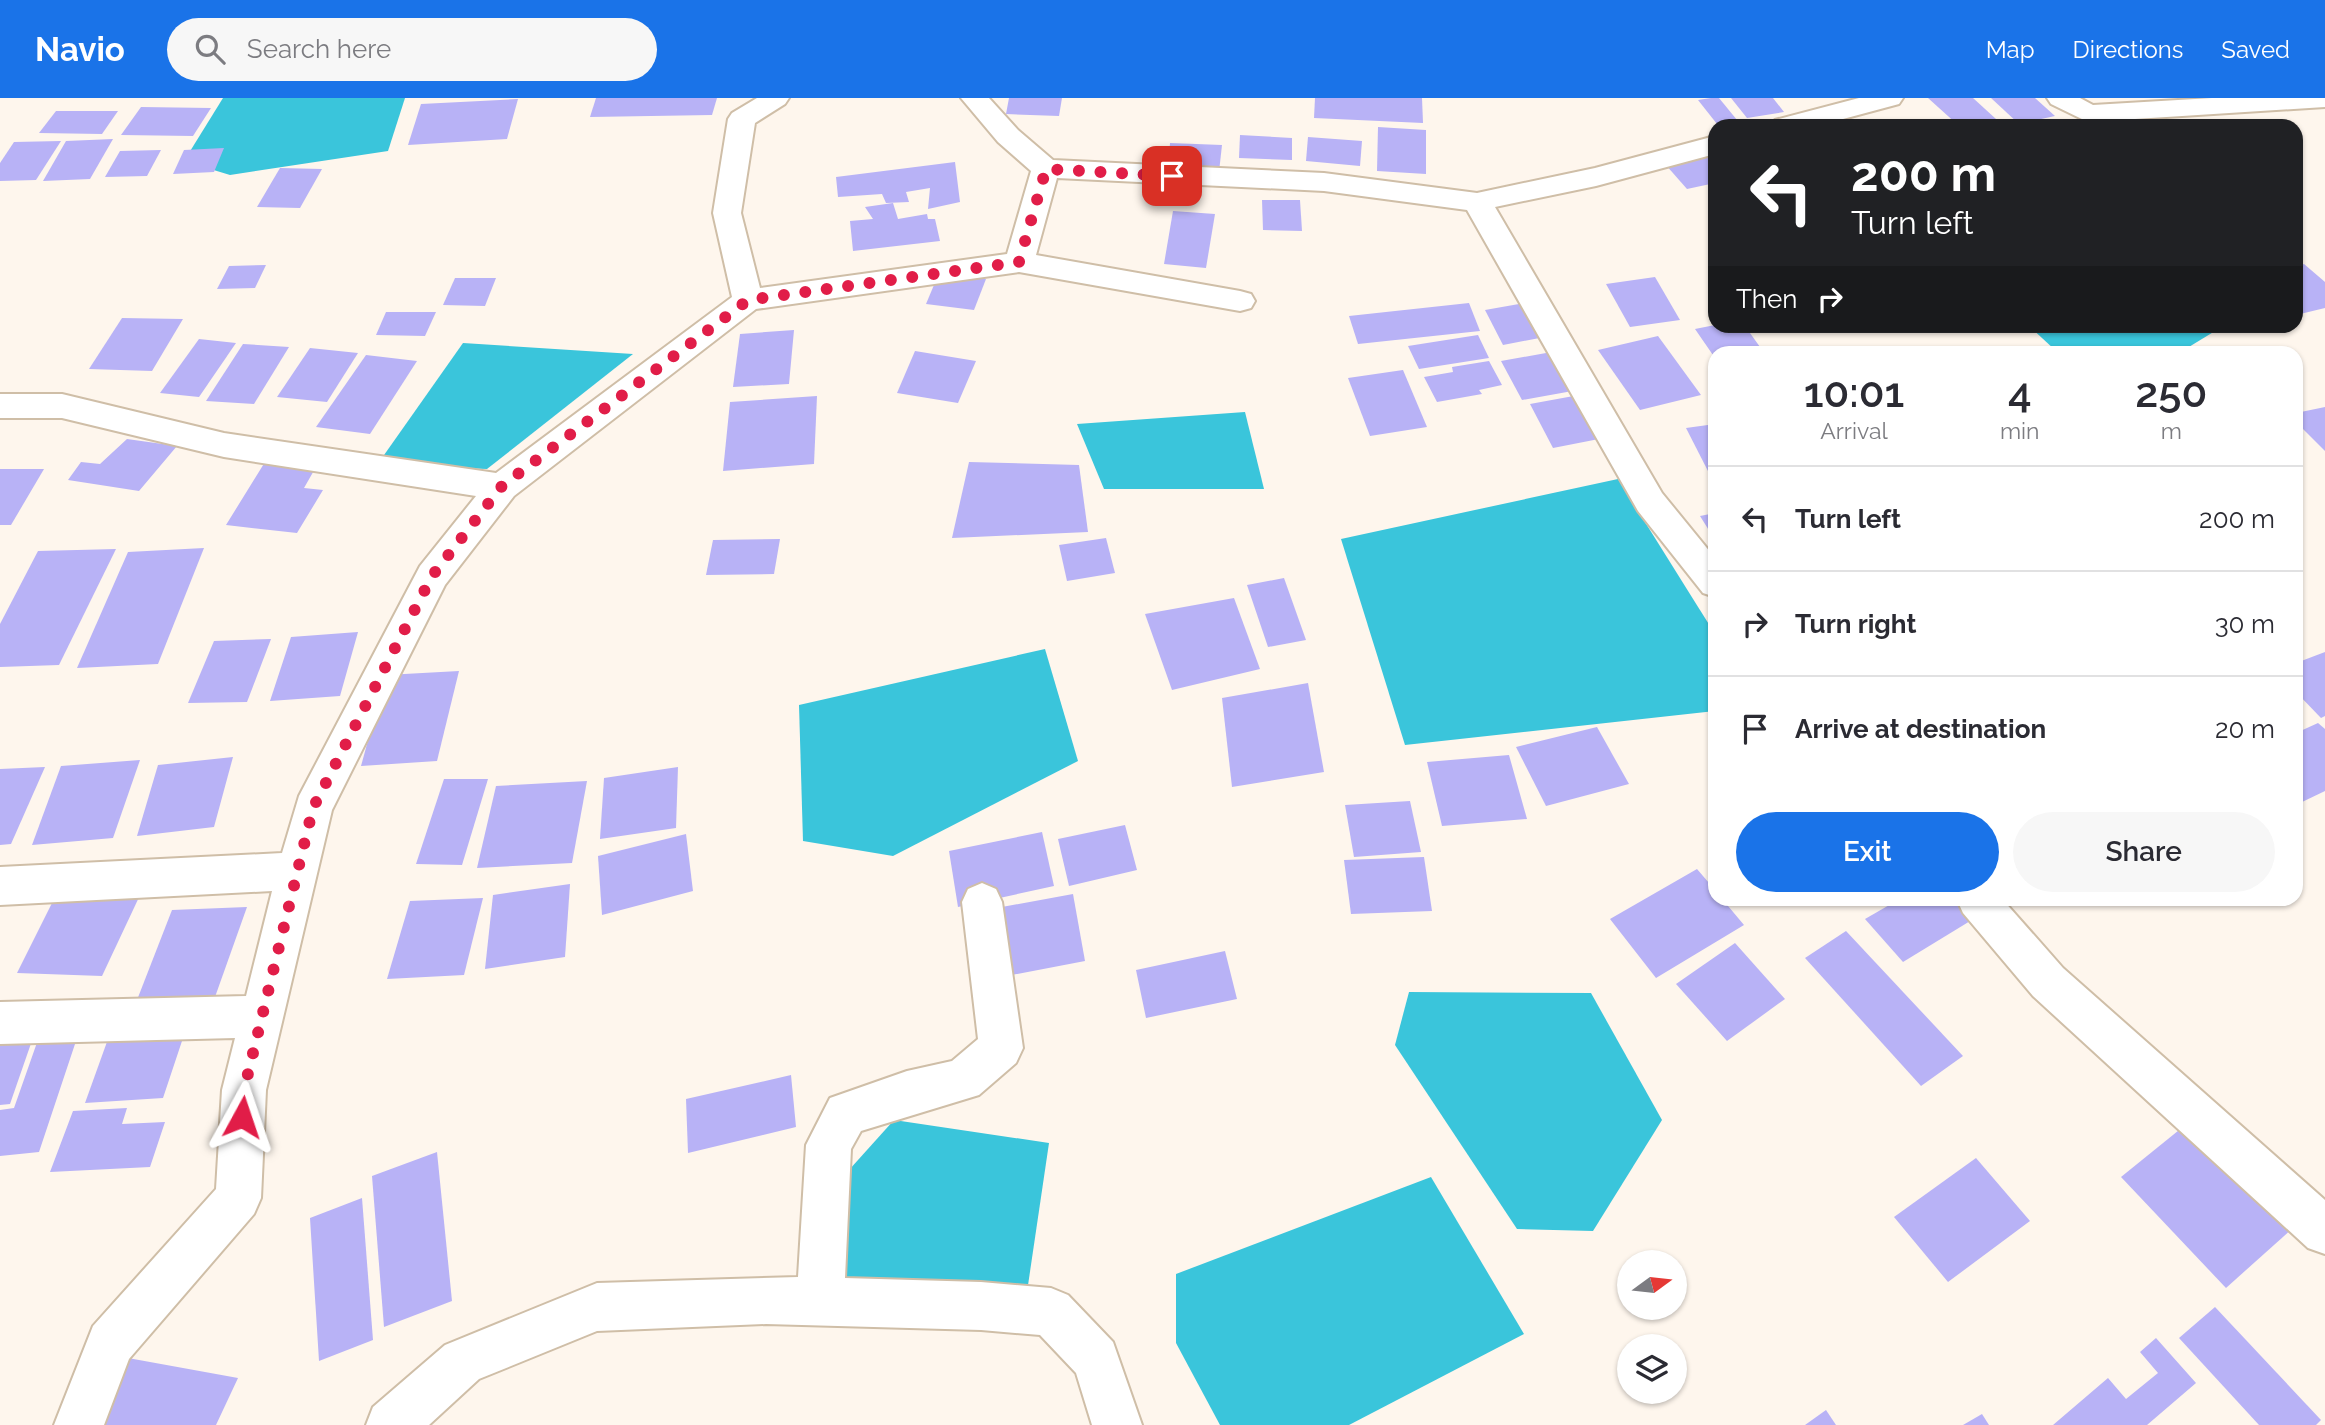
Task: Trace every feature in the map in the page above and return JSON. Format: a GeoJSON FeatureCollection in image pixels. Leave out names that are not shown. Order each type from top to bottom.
{"type":"FeatureCollection","features":[{"type":"Feature","properties":{"kind":"street"},"geometry":{"type":"LineString","coordinates":[[748,300],[727,213],[742,119],[776,98]]}},
{"type":"Feature","properties":{"kind":"street"},"geometry":{"type":"LineString","coordinates":[[974,98],[1008,136],[1046,169],[1324,182],[1477,202],[1596,177],[1708,147]]}},
{"type":"Feature","properties":{"kind":"street"},"geometry":{"type":"LineString","coordinates":[[1811,119],[1890,98]]}},
{"type":"Feature","properties":{"kind":"street"},"geometry":{"type":"LineString","coordinates":[[2060,98],[2088,114],[2325,99]]}},
{"type":"Feature","properties":{"kind":"street"},"geometry":{"type":"LineString","coordinates":[[1019,262],[1046,169]]}},
{"type":"Feature","properties":{"kind":"street"},"geometry":{"type":"LineString","coordinates":[[1477,202],[1650,502],[1708,574]]}},
{"type":"Feature","properties":{"kind":"street"},"geometry":{"type":"LineString","coordinates":[[79,1425],[110,1343],[238,1198],[244,1090],[313,808],[432,576],[502,486],[748,300],[1019,262],[1240,301]]}},
{"type":"Feature","properties":{"kind":"street"},"geometry":{"type":"LineString","coordinates":[[0,406],[62,406],[224,445],[502,486]]}},
{"type":"Feature","properties":{"kind":"street"},"geometry":{"type":"LineString","coordinates":[[0,886],[297,871]]}},
{"type":"Feature","properties":{"kind":"street"},"geometry":{"type":"LineString","coordinates":[[820,1302],[829,1145],[846,1114],[907,1093],[963,1080],[1002,1048],[982,902]]}},
{"type":"Feature","properties":{"kind":"street"},"geometry":{"type":"LineString","coordinates":[[1982,906],[2048,982],[2325,1231]]}},
{"type":"Feature","properties":{"kind":"street"},"geometry":{"type":"LineString","coordinates":[[0,1023],[262,1016]]}},
{"type":"Feature","properties":{"kind":"street"},"geometry":{"type":"LineString","coordinates":[[391,1425],[462,1362],[597,1307],[766,1300],[981,1306],[1051,1312],[1096,1359],[1117,1425]]}},
{"type":"Feature","properties":{"kind":"water"},"geometry":{"type":"Polygon","coordinates":[[[223,98],[405,98],[388,151],[230,175],[184,161],[223,98]]]}},
{"type":"Feature","properties":{"kind":"water"},"geometry":{"type":"Polygon","coordinates":[[[2037,333],[2212,333],[2190,346],[2051,346],[2037,333]]]}},
{"type":"Feature","properties":{"kind":"water"},"geometry":{"type":"Polygon","coordinates":[[[463,343],[633,354],[487,469],[377,465],[463,343]]]}},
{"type":"Feature","properties":{"kind":"water"},"geometry":{"type":"Polygon","coordinates":[[[1245,412],[1264,489],[1104,489],[1077,424],[1245,412]]]}},
{"type":"Feature","properties":{"kind":"water"},"geometry":{"type":"Polygon","coordinates":[[[1618,479],[1708,623],[1708,712],[1405,745],[1341,539],[1618,479]]]}},
{"type":"Feature","properties":{"kind":"water"},"geometry":{"type":"Polygon","coordinates":[[[1045,649],[1078,761],[893,856],[803,841],[799,705],[1045,649]]]}},
{"type":"Feature","properties":{"kind":"water"},"geometry":{"type":"Polygon","coordinates":[[[1409,992],[1591,993],[1662,1120],[1593,1231],[1517,1229],[1395,1045],[1409,992]]]}},
{"type":"Feature","properties":{"kind":"water"},"geometry":{"type":"Polygon","coordinates":[[[894,1120],[1049,1143],[1027,1292],[835,1293],[849,1170],[894,1120]]]}},
{"type":"Feature","properties":{"kind":"water"},"geometry":{"type":"Polygon","coordinates":[[[1431,1177],[1524,1334],[1349,1425],[1220,1425],[1176,1343],[1176,1274],[1431,1177]]]}},
{"type":"Feature","properties":{"kind":"building"},"geometry":{"type":"Polygon","coordinates":[[[596,98],[717,98],[712,115],[590,117],[596,98]]]}},
{"type":"Feature","properties":{"kind":"building"},"geometry":{"type":"Polygon","coordinates":[[[1009,98],[1062,98],[1059,116],[1006,114],[1009,98]]]}},
{"type":"Feature","properties":{"kind":"building"},"geometry":{"type":"Polygon","coordinates":[[[1315,98],[1422,98],[1423,123],[1314,118],[1315,98]]]}},
{"type":"Feature","properties":{"kind":"building"},"geometry":{"type":"Polygon","coordinates":[[[1719,98],[1736,119],[1713,119],[1698,100],[1719,98]]]}},
{"type":"Feature","properties":{"kind":"building"},"geometry":{"type":"Polygon","coordinates":[[[1731,98],[1773,98],[1784,112],[1747,118],[1731,98]]]}},
{"type":"Feature","properties":{"kind":"building"},"geometry":{"type":"Polygon","coordinates":[[[1928,98],[1973,98],[1996,119],[1951,119],[1928,98]]]}},
{"type":"Feature","properties":{"kind":"building"},"geometry":{"type":"Polygon","coordinates":[[[1991,98],[2035,98],[2055,116],[2042,119],[2014,119],[1991,98]]]}},
{"type":"Feature","properties":{"kind":"building"},"geometry":{"type":"Polygon","coordinates":[[[518,99],[507,139],[408,145],[421,104],[518,99]]]}},
{"type":"Feature","properties":{"kind":"building"},"geometry":{"type":"Polygon","coordinates":[[[141,107],[211,108],[193,136],[121,135],[141,107]]]}},
{"type":"Feature","properties":{"kind":"building"},"geometry":{"type":"Polygon","coordinates":[[[56,111],[118,111],[102,134],[39,133],[56,111]]]}},
{"type":"Feature","properties":{"kind":"building"},"geometry":{"type":"Polygon","coordinates":[[[1378,127],[1426,130],[1426,174],[1377,171],[1378,127]]]}},
{"type":"Feature","properties":{"kind":"building"},"geometry":{"type":"Polygon","coordinates":[[[1240,135],[1292,138],[1292,160],[1239,158],[1240,135]]]}},
{"type":"Feature","properties":{"kind":"building"},"geometry":{"type":"Polygon","coordinates":[[[1308,137],[1362,141],[1360,166],[1306,161],[1308,137]]]}},
{"type":"Feature","properties":{"kind":"building"},"geometry":{"type":"Polygon","coordinates":[[[113,139],[90,179],[43,181],[66,141],[113,139]]]}},
{"type":"Feature","properties":{"kind":"building"},"geometry":{"type":"Polygon","coordinates":[[[61,141],[36,180],[0,181],[0,163],[14,142],[61,141]]]}},
{"type":"Feature","properties":{"kind":"building"},"geometry":{"type":"Polygon","coordinates":[[[1170,143],[1222,145],[1219,172],[1168,169],[1170,143]]]}},
{"type":"Feature","properties":{"kind":"building"},"geometry":{"type":"Polygon","coordinates":[[[224,148],[214,172],[173,174],[184,150],[224,148]]]}},
{"type":"Feature","properties":{"kind":"building"},"geometry":{"type":"Polygon","coordinates":[[[161,150],[147,176],[105,177],[120,151],[161,150]]]}},
{"type":"Feature","properties":{"kind":"building"},"geometry":{"type":"Polygon","coordinates":[[[1708,154],[1708,184],[1687,189],[1665,164],[1708,154]]]}},
{"type":"Feature","properties":{"kind":"building"},"geometry":{"type":"Polygon","coordinates":[[[955,162],[960,202],[928,209],[930,188],[906,192],[909,202],[886,203],[882,194],[838,197],[836,177],[955,162]]]}},
{"type":"Feature","properties":{"kind":"building"},"geometry":{"type":"Polygon","coordinates":[[[280,168],[322,169],[300,208],[257,207],[280,168]]]}},
{"type":"Feature","properties":{"kind":"building"},"geometry":{"type":"Polygon","coordinates":[[[1262,200],[1300,200],[1302,231],[1263,230],[1262,200]]]}},
{"type":"Feature","properties":{"kind":"building"},"geometry":{"type":"Polygon","coordinates":[[[893,203],[898,219],[927,214],[928,219],[935,219],[940,241],[853,251],[850,221],[873,219],[865,207],[893,203]]]}},
{"type":"Feature","properties":{"kind":"building"},"geometry":{"type":"Polygon","coordinates":[[[1173,211],[1215,214],[1206,268],[1164,264],[1173,211]]]}},
{"type":"Feature","properties":{"kind":"building"},"geometry":{"type":"Polygon","coordinates":[[[2303,264],[2325,282],[2325,308],[2303,313],[2303,264]]]}},
{"type":"Feature","properties":{"kind":"building"},"geometry":{"type":"Polygon","coordinates":[[[266,265],[255,288],[217,289],[229,266],[266,265]]]}},
{"type":"Feature","properties":{"kind":"building"},"geometry":{"type":"Polygon","coordinates":[[[939,273],[986,279],[974,310],[926,304],[939,273]]]}},
{"type":"Feature","properties":{"kind":"building"},"geometry":{"type":"Polygon","coordinates":[[[1655,277],[1680,320],[1630,327],[1606,284],[1655,277]]]}},
{"type":"Feature","properties":{"kind":"building"},"geometry":{"type":"Polygon","coordinates":[[[455,278],[496,278],[485,306],[443,305],[455,278]]]}},
{"type":"Feature","properties":{"kind":"building"},"geometry":{"type":"Polygon","coordinates":[[[1531,302],[1550,336],[1503,345],[1485,310],[1531,302]]]}},
{"type":"Feature","properties":{"kind":"building"},"geometry":{"type":"Polygon","coordinates":[[[1469,303],[1480,331],[1358,344],[1349,316],[1469,303]]]}},
{"type":"Feature","properties":{"kind":"building"},"geometry":{"type":"Polygon","coordinates":[[[386,312],[436,312],[425,336],[376,335],[386,312]]]}},
{"type":"Feature","properties":{"kind":"building"},"geometry":{"type":"Polygon","coordinates":[[[122,318],[183,319],[152,371],[89,369],[122,318]]]}},
{"type":"Feature","properties":{"kind":"building"},"geometry":{"type":"Polygon","coordinates":[[[1708,326],[1708,333],[1750,333],[1759,346],[1708,348],[1695,329],[1708,326]]]}},
{"type":"Feature","properties":{"kind":"building"},"geometry":{"type":"Polygon","coordinates":[[[794,330],[789,384],[733,387],[740,334],[794,330]]]}},
{"type":"Feature","properties":{"kind":"building"},"geometry":{"type":"Polygon","coordinates":[[[1478,335],[1489,358],[1419,369],[1408,346],[1478,335]]]}},
{"type":"Feature","properties":{"kind":"building"},"geometry":{"type":"Polygon","coordinates":[[[1658,336],[1701,395],[1640,410],[1598,350],[1658,336]]]}},
{"type":"Feature","properties":{"kind":"building"},"geometry":{"type":"Polygon","coordinates":[[[199,339],[236,343],[199,397],[160,393],[199,339]]]}},
{"type":"Feature","properties":{"kind":"building"},"geometry":{"type":"Polygon","coordinates":[[[243,344],[289,347],[254,404],[206,401],[243,344]]]}},
{"type":"Feature","properties":{"kind":"building"},"geometry":{"type":"Polygon","coordinates":[[[310,348],[358,353],[327,402],[277,397],[310,348]]]}},
{"type":"Feature","properties":{"kind":"building"},"geometry":{"type":"Polygon","coordinates":[[[915,351],[976,361],[958,403],[897,393],[915,351]]]}},
{"type":"Feature","properties":{"kind":"building"},"geometry":{"type":"Polygon","coordinates":[[[1557,351],[1578,390],[1522,400],[1501,361],[1557,351]]]}},
{"type":"Feature","properties":{"kind":"building"},"geometry":{"type":"Polygon","coordinates":[[[366,355],[417,361],[370,434],[316,427],[366,355]]]}},
{"type":"Feature","properties":{"kind":"building"},"geometry":{"type":"Polygon","coordinates":[[[1489,361],[1502,385],[1479,390],[1482,394],[1437,402],[1424,377],[1453,372],[1452,367],[1489,361]]]}},
{"type":"Feature","properties":{"kind":"building"},"geometry":{"type":"Polygon","coordinates":[[[1403,370],[1427,427],[1370,436],[1348,378],[1403,370]]]}},
{"type":"Feature","properties":{"kind":"building"},"geometry":{"type":"Polygon","coordinates":[[[1579,395],[1604,438],[1553,448],[1530,404],[1579,395]]]}},
{"type":"Feature","properties":{"kind":"building"},"geometry":{"type":"Polygon","coordinates":[[[817,396],[814,464],[723,471],[730,402],[817,396]]]}},
{"type":"Feature","properties":{"kind":"building"},"geometry":{"type":"Polygon","coordinates":[[[2325,407],[2325,451],[2303,429],[2303,412],[2325,407]]]}},
{"type":"Feature","properties":{"kind":"building"},"geometry":{"type":"Polygon","coordinates":[[[1708,425],[1708,471],[1686,428],[1708,425]]]}},
{"type":"Feature","properties":{"kind":"building"},"geometry":{"type":"Polygon","coordinates":[[[127,439],[177,446],[139,491],[68,480],[81,462],[100,464],[127,439]]]}},
{"type":"Feature","properties":{"kind":"building"},"geometry":{"type":"Polygon","coordinates":[[[265,462],[316,467],[304,488],[323,490],[297,533],[226,525],[265,462]]]}},
{"type":"Feature","properties":{"kind":"building"},"geometry":{"type":"Polygon","coordinates":[[[969,462],[1079,465],[1088,532],[952,538],[969,462]]]}},
{"type":"Feature","properties":{"kind":"building"},"geometry":{"type":"Polygon","coordinates":[[[0,469],[44,469],[11,525],[0,525],[0,469]]]}},
{"type":"Feature","properties":{"kind":"building"},"geometry":{"type":"Polygon","coordinates":[[[1708,514],[1708,529],[1700,516],[1708,514]]]}},
{"type":"Feature","properties":{"kind":"building"},"geometry":{"type":"Polygon","coordinates":[[[1106,538],[1115,573],[1067,581],[1059,545],[1106,538]]]}},
{"type":"Feature","properties":{"kind":"building"},"geometry":{"type":"Polygon","coordinates":[[[780,539],[774,574],[706,575],[713,540],[780,539]]]}},
{"type":"Feature","properties":{"kind":"building"},"geometry":{"type":"Polygon","coordinates":[[[204,548],[158,664],[77,668],[128,552],[204,548]]]}},
{"type":"Feature","properties":{"kind":"building"},"geometry":{"type":"Polygon","coordinates":[[[116,549],[59,665],[0,667],[0,624],[38,551],[116,549]]]}},
{"type":"Feature","properties":{"kind":"building"},"geometry":{"type":"Polygon","coordinates":[[[1284,578],[1306,640],[1268,647],[1247,585],[1284,578]]]}},
{"type":"Feature","properties":{"kind":"building"},"geometry":{"type":"Polygon","coordinates":[[[1234,598],[1260,669],[1172,690],[1145,614],[1234,598]]]}},
{"type":"Feature","properties":{"kind":"building"},"geometry":{"type":"Polygon","coordinates":[[[358,632],[340,696],[270,701],[291,637],[358,632]]]}},
{"type":"Feature","properties":{"kind":"building"},"geometry":{"type":"Polygon","coordinates":[[[271,639],[247,702],[188,703],[214,641],[271,639]]]}},
{"type":"Feature","properties":{"kind":"building"},"geometry":{"type":"Polygon","coordinates":[[[2325,652],[2325,716],[2321,718],[2303,699],[2303,660],[2325,652]]]}},
{"type":"Feature","properties":{"kind":"building"},"geometry":{"type":"Polygon","coordinates":[[[459,671],[437,761],[361,766],[386,675],[459,671]]]}},
{"type":"Feature","properties":{"kind":"building"},"geometry":{"type":"Polygon","coordinates":[[[1308,683],[1324,772],[1232,787],[1222,698],[1308,683]]]}},
{"type":"Feature","properties":{"kind":"building"},"geometry":{"type":"Polygon","coordinates":[[[2318,723],[2325,729],[2325,791],[2303,802],[2303,730],[2318,723]]]}},
{"type":"Feature","properties":{"kind":"building"},"geometry":{"type":"Polygon","coordinates":[[[1597,727],[1629,784],[1546,806],[1516,747],[1597,727]]]}},
{"type":"Feature","properties":{"kind":"building"},"geometry":{"type":"Polygon","coordinates":[[[1509,755],[1527,819],[1442,826],[1427,762],[1509,755]]]}},
{"type":"Feature","properties":{"kind":"building"},"geometry":{"type":"Polygon","coordinates":[[[233,757],[214,827],[137,836],[158,765],[233,757]]]}},
{"type":"Feature","properties":{"kind":"building"},"geometry":{"type":"Polygon","coordinates":[[[140,760],[113,838],[32,845],[61,766],[140,760]]]}},
{"type":"Feature","properties":{"kind":"building"},"geometry":{"type":"Polygon","coordinates":[[[45,767],[11,844],[0,845],[0,769],[45,767]]]}},
{"type":"Feature","properties":{"kind":"building"},"geometry":{"type":"Polygon","coordinates":[[[678,767],[676,828],[600,839],[604,778],[678,767]]]}},
{"type":"Feature","properties":{"kind":"building"},"geometry":{"type":"Polygon","coordinates":[[[444,779],[488,779],[462,865],[416,864],[444,779]]]}},
{"type":"Feature","properties":{"kind":"building"},"geometry":{"type":"Polygon","coordinates":[[[587,781],[572,863],[477,868],[496,786],[587,781]]]}},
{"type":"Feature","properties":{"kind":"building"},"geometry":{"type":"Polygon","coordinates":[[[1410,801],[1421,852],[1354,857],[1345,805],[1410,801]]]}},
{"type":"Feature","properties":{"kind":"building"},"geometry":{"type":"Polygon","coordinates":[[[1125,825],[1137,870],[1069,886],[1058,839],[1125,825]]]}},
{"type":"Feature","properties":{"kind":"building"},"geometry":{"type":"Polygon","coordinates":[[[1042,832],[1054,886],[958,907],[949,851],[1042,832]]]}},
{"type":"Feature","properties":{"kind":"building"},"geometry":{"type":"Polygon","coordinates":[[[686,834],[693,891],[602,915],[598,856],[686,834]]]}},
{"type":"Feature","properties":{"kind":"building"},"geometry":{"type":"Polygon","coordinates":[[[1424,857],[1432,911],[1351,914],[1344,860],[1424,857]]]}},
{"type":"Feature","properties":{"kind":"building"},"geometry":{"type":"Polygon","coordinates":[[[1697,869],[1708,882],[1708,906],[1728,906],[1744,925],[1656,978],[1610,919],[1697,869]]]}},
{"type":"Feature","properties":{"kind":"building"},"geometry":{"type":"Polygon","coordinates":[[[570,884],[565,957],[485,969],[493,895],[570,884]]]}},
{"type":"Feature","properties":{"kind":"building"},"geometry":{"type":"Polygon","coordinates":[[[58,891],[141,893],[102,976],[17,973],[58,891]]]}},
{"type":"Feature","properties":{"kind":"building"},"geometry":{"type":"Polygon","coordinates":[[[1073,894],[1085,961],[1001,977],[991,909],[1073,894]]]}},
{"type":"Feature","properties":{"kind":"building"},"geometry":{"type":"Polygon","coordinates":[[[483,898],[464,975],[387,979],[410,901],[483,898]]]}},
{"type":"Feature","properties":{"kind":"building"},"geometry":{"type":"Polygon","coordinates":[[[1888,906],[1971,906],[1980,915],[1903,962],[1865,919],[1888,906]]]}},
{"type":"Feature","properties":{"kind":"building"},"geometry":{"type":"Polygon","coordinates":[[[247,907],[215,997],[137,1000],[172,910],[247,907]]]}},
{"type":"Feature","properties":{"kind":"building"},"geometry":{"type":"Polygon","coordinates":[[[1846,931],[1963,1056],[1921,1086],[1805,958],[1846,931]]]}},
{"type":"Feature","properties":{"kind":"building"},"geometry":{"type":"Polygon","coordinates":[[[1735,943],[1785,999],[1727,1041],[1676,984],[1735,943]]]}},
{"type":"Feature","properties":{"kind":"building"},"geometry":{"type":"Polygon","coordinates":[[[1225,951],[1237,999],[1146,1018],[1136,970],[1225,951]]]}},
{"type":"Feature","properties":{"kind":"building"},"geometry":{"type":"Polygon","coordinates":[[[36,1029],[10,1104],[0,1105],[0,1033],[36,1029]]]}},
{"type":"Feature","properties":{"kind":"building"},"geometry":{"type":"Polygon","coordinates":[[[40,1034],[76,1041],[39,1152],[0,1156],[0,1110],[14,1108],[40,1034]]]}},
{"type":"Feature","properties":{"kind":"building"},"geometry":{"type":"Polygon","coordinates":[[[184,1035],[163,1098],[85,1103],[108,1039],[184,1035]]]}},
{"type":"Feature","properties":{"kind":"building"},"geometry":{"type":"Polygon","coordinates":[[[791,1075],[796,1127],[688,1153],[686,1099],[791,1075]]]}},
{"type":"Feature","properties":{"kind":"building"},"geometry":{"type":"Polygon","coordinates":[[[127,1108],[122,1124],[165,1122],[150,1167],[50,1172],[73,1111],[127,1108]]]}},
{"type":"Feature","properties":{"kind":"building"},"geometry":{"type":"Polygon","coordinates":[[[2189,1122],[2294,1227],[2226,1288],[2121,1177],[2189,1122]]]}},
{"type":"Feature","properties":{"kind":"building"},"geometry":{"type":"Polygon","coordinates":[[[437,1152],[452,1301],[384,1327],[372,1176],[437,1152]]]}},
{"type":"Feature","properties":{"kind":"building"},"geometry":{"type":"Polygon","coordinates":[[[1976,1158],[2030,1221],[1948,1282],[1894,1217],[1976,1158]]]}},
{"type":"Feature","properties":{"kind":"building"},"geometry":{"type":"Polygon","coordinates":[[[362,1198],[373,1340],[319,1361],[310,1218],[362,1198]]]}},
{"type":"Feature","properties":{"kind":"building"},"geometry":{"type":"Polygon","coordinates":[[[2215,1307],[2321,1420],[2316,1425],[2259,1425],[2179,1338],[2215,1307]]]}},
{"type":"Feature","properties":{"kind":"building"},"geometry":{"type":"Polygon","coordinates":[[[2156,1338],[2196,1383],[2147,1425],[2053,1425],[2108,1378],[2126,1399],[2158,1373],[2140,1352],[2156,1338]]]}},
{"type":"Feature","properties":{"kind":"building"},"geometry":{"type":"Polygon","coordinates":[[[128,1358],[238,1378],[216,1425],[94,1425],[128,1358]]]}},
{"type":"Feature","properties":{"kind":"building"},"geometry":{"type":"Polygon","coordinates":[[[1826,1410],[1836,1425],[1805,1425],[1826,1410]]]}},
{"type":"Feature","properties":{"kind":"building"},"geometry":{"type":"Polygon","coordinates":[[[1982,1414],[1989,1425],[1963,1425],[1982,1414]]]}},
{"type":"Feature","properties":{"kind":"route"},"geometry":{"type":"LineString","coordinates":[[242,1117],[244,1090],[313,808],[432,576],[502,486],[748,300],[1019,262],[1046,169],[1172,176]]}}]}
